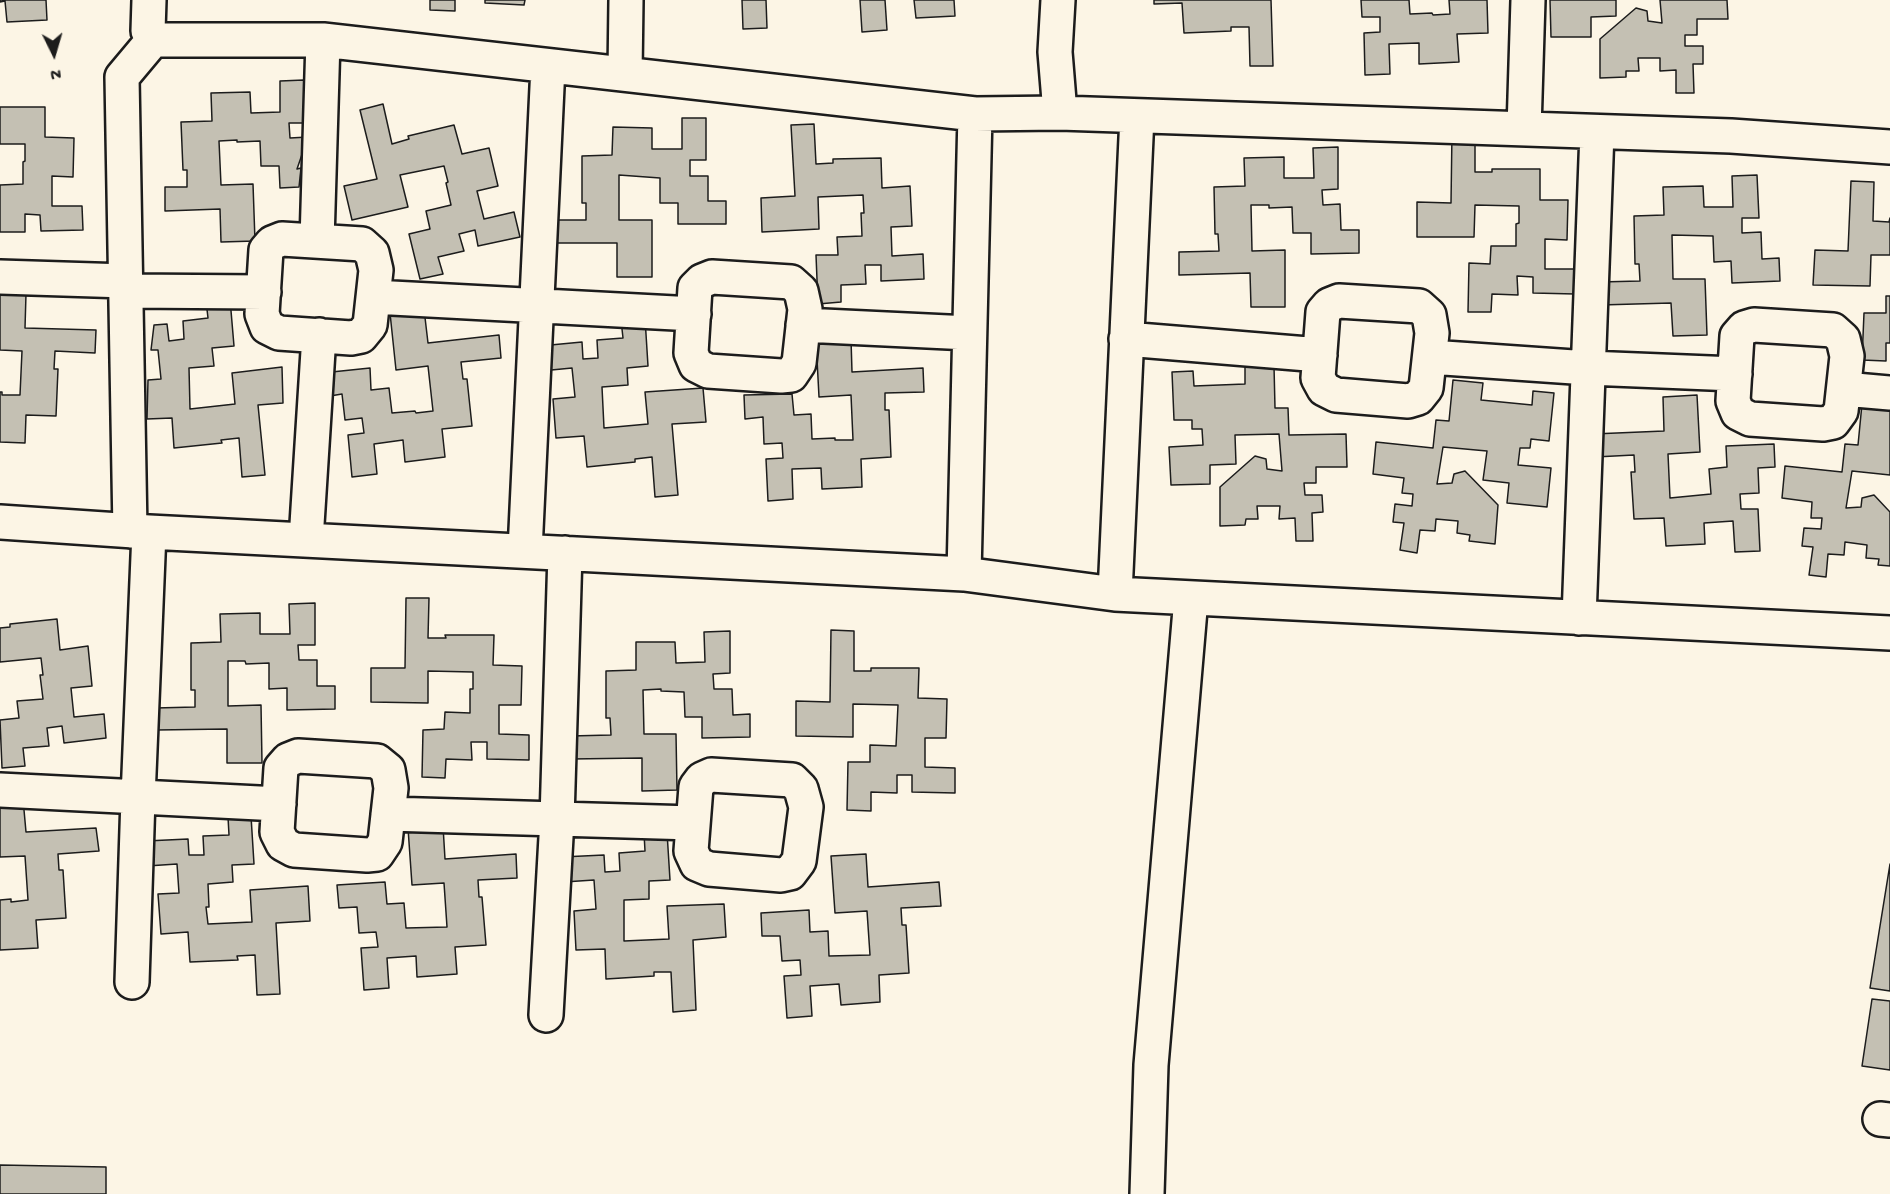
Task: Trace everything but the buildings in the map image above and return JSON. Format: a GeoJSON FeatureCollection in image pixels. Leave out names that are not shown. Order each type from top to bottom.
{"type":"FeatureCollection","features":[{"type":"Feature","properties":{"kind":"street"},"geometry":{"type":"LineString","coordinates":[[149,0],[148,31],[153,40]]}},
{"type":"Feature","properties":{"kind":"street"},"geometry":{"type":"LineString","coordinates":[[625,74],[626,0]]}},
{"type":"Feature","properties":{"kind":"street"},"geometry":{"type":"LineString","coordinates":[[1058,0],[1055,52],[1060,113]]}},
{"type":"Feature","properties":{"kind":"street"},"geometry":{"type":"LineString","coordinates":[[1524,129],[1528,0]]}},
{"type":"Feature","properties":{"kind":"street"},"geometry":{"type":"LineString","coordinates":[[153,40],[323,40],[975,114],[1060,113],[1731,136],[1890,147]]}},
{"type":"Feature","properties":{"kind":"street"},"geometry":{"type":"LineString","coordinates":[[132,982],[138,798],[140,532],[126,286],[122,77],[153,40]]}},
{"type":"Feature","properties":{"kind":"street"},"geometry":{"type":"LineString","coordinates":[[317,241],[323,40]]}},
{"type":"Feature","properties":{"kind":"street"},"geometry":{"type":"LineString","coordinates":[[525,551],[548,66]]}},
{"type":"Feature","properties":{"kind":"street"},"geometry":{"type":"LineString","coordinates":[[964,574],[975,114]]}},
{"type":"Feature","properties":{"kind":"street"},"geometry":{"type":"LineString","coordinates":[[1115,594],[1137,116]]}},
{"type":"Feature","properties":{"kind":"street"},"geometry":{"type":"LineString","coordinates":[[1579,618],[1597,132]]}},
{"type":"Feature","properties":{"kind":"street"},"geometry":{"type":"LineString","coordinates":[[282,239],[317,241],[362,244],[372,253],[376,270],[370,325],[361,336],[351,338],[279,333],[267,327],[262,315],[266,250],[272,243],[282,239]]}},
{"type":"Feature","properties":{"kind":"street"},"geometry":{"type":"LineString","coordinates":[[0,277],[126,286],[264,292]]}},
{"type":"Feature","properties":{"kind":"street"},"geometry":{"type":"LineString","coordinates":[[712,277],[791,282],[801,291],[805,309],[799,363],[791,375],[781,376],[708,371],[696,365],[691,353],[694,314],[695,288],[702,280],[712,277]]}},
{"type":"Feature","properties":{"kind":"street"},"geometry":{"type":"LineString","coordinates":[[373,297],[694,314]]}},
{"type":"Feature","properties":{"kind":"street"},"geometry":{"type":"LineString","coordinates":[[1339,301],[1419,306],[1429,315],[1432,333],[1426,388],[1418,399],[1408,401],[1336,395],[1324,389],[1318,378],[1320,355],[1323,312],[1329,305],[1339,301]]}},
{"type":"Feature","properties":{"kind":"street"},"geometry":{"type":"LineString","coordinates":[[803,325],[969,333]]}},
{"type":"Feature","properties":{"kind":"street"},"geometry":{"type":"LineString","coordinates":[[1754,325],[1833,330],[1844,339],[1847,356],[1844,389],[1841,411],[1833,422],[1823,424],[1750,418],[1738,413],[1733,401],[1735,374],[1737,336],[1744,328],[1754,325]]}},
{"type":"Feature","properties":{"kind":"street"},"geometry":{"type":"LineString","coordinates":[[306,540],[319,335]]}},
{"type":"Feature","properties":{"kind":"street"},"geometry":{"type":"LineString","coordinates":[[1126,339],[1320,355]]}},
{"type":"Feature","properties":{"kind":"street"},"geometry":{"type":"LineString","coordinates":[[1430,357],[1588,368],[1735,374]]}},
{"type":"Feature","properties":{"kind":"street"},"geometry":{"type":"LineString","coordinates":[[1844,389],[1890,393]]}},
{"type":"Feature","properties":{"kind":"street"},"geometry":{"type":"LineString","coordinates":[[0,522],[140,532],[964,574],[1115,594],[1890,633]]}},
{"type":"Feature","properties":{"kind":"street"},"geometry":{"type":"LineString","coordinates":[[546,1015],[557,819],[565,553]]}},
{"type":"Feature","properties":{"kind":"street"},"geometry":{"type":"LineString","coordinates":[[1148,1194],[1151,1065],[1191,598]]}},
{"type":"Feature","properties":{"kind":"street"},"geometry":{"type":"LineString","coordinates":[[298,756],[377,761],[387,771],[391,788],[385,843],[377,854],[294,850],[283,844],[277,832],[279,804],[281,768],[288,760],[298,756]]}},
{"type":"Feature","properties":{"kind":"street"},"geometry":{"type":"LineString","coordinates":[[0,790],[279,804]]}},
{"type":"Feature","properties":{"kind":"street"},"geometry":{"type":"LineString","coordinates":[[388,814],[693,823]]}}]}
